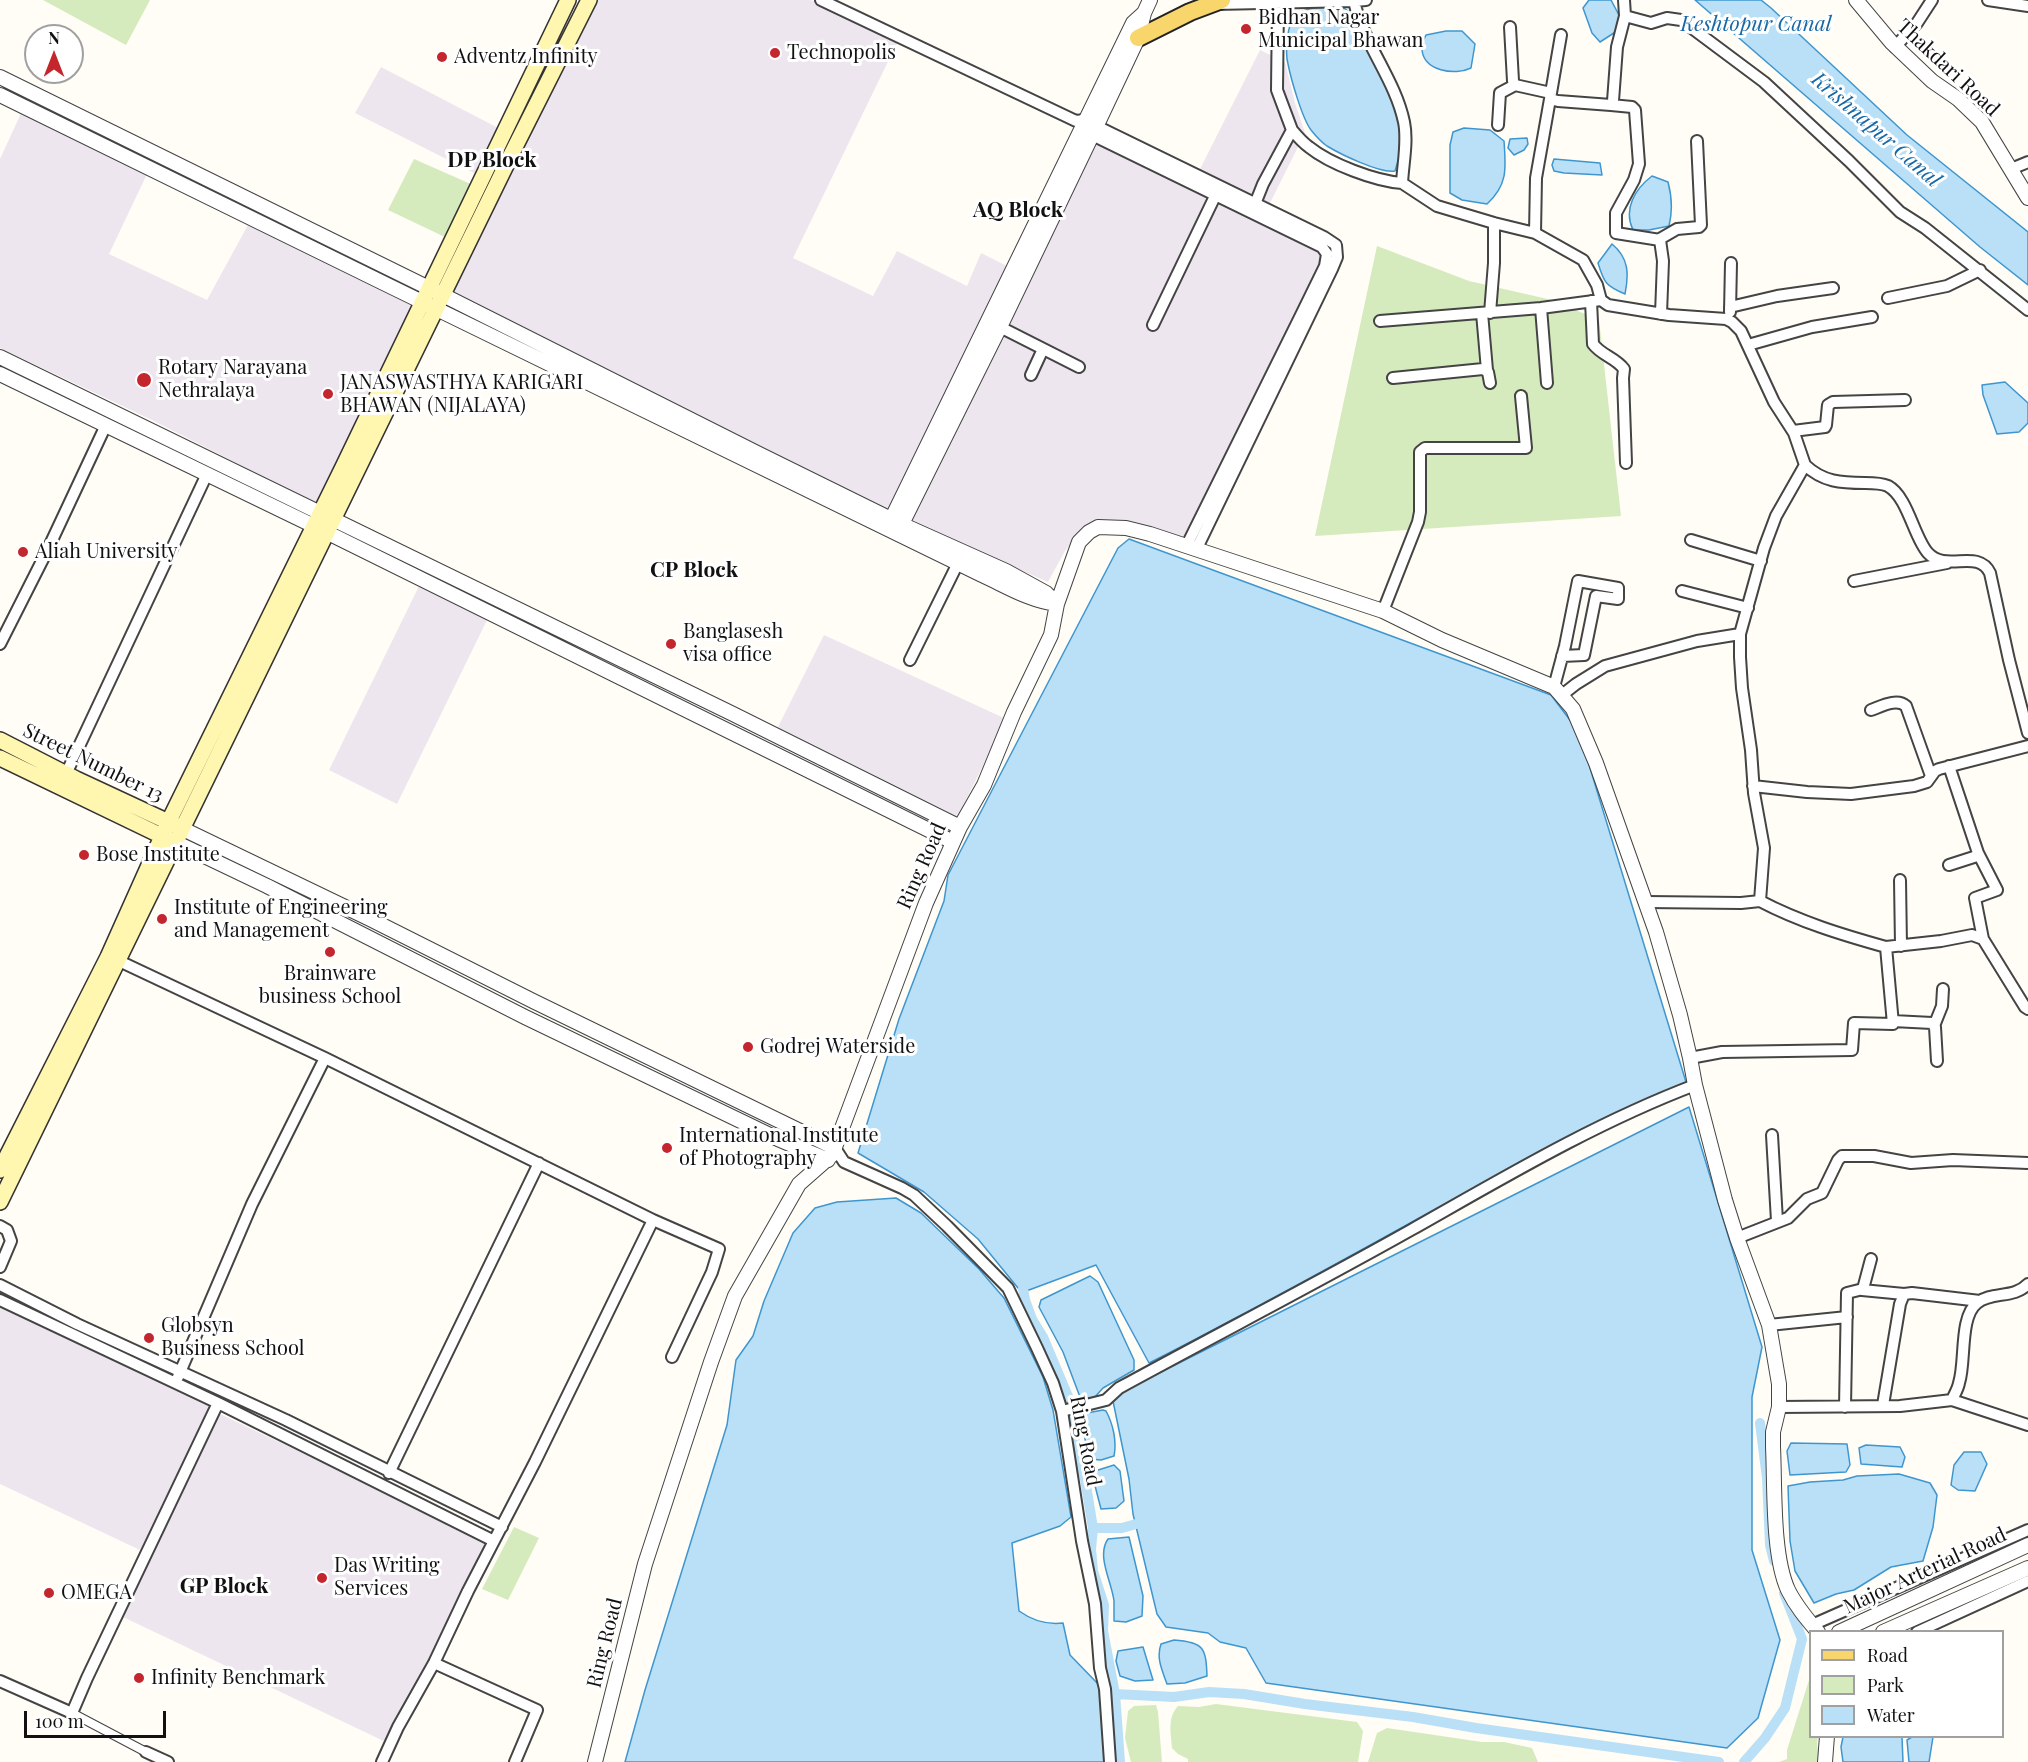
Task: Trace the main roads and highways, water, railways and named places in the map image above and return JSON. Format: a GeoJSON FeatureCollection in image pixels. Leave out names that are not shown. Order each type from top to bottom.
{"type":"FeatureCollection","features":[{"type":"Feature","properties":{"kind":"main road"},"geometry":{"type":"LineString","coordinates":[[436,292],[568,0]]}},
{"type":"Feature","properties":{"kind":"main road"},"geometry":{"type":"LineString","coordinates":[[0,1170],[113,958],[247,682],[328,533],[328,515],[429,306],[589,0]]}},
{"type":"Feature","properties":{"kind":"main road"},"geometry":{"type":"LineString","coordinates":[[1138,38],[1190,12],[1217,2]]}},
{"type":"Feature","properties":{"kind":"main road"},"geometry":{"type":"LineString","coordinates":[[247,682],[314,526],[328,515]]}},
{"type":"Feature","properties":{"kind":"main road","name":"Street Number 13"},"geometry":{"type":"LineString","coordinates":[[0,740],[172,833]]}},
{"type":"Feature","properties":{"kind":"main road","name":"Street Number 13"},"geometry":{"type":"LineString","coordinates":[[0,758],[172,833]]}},
{"type":"Feature","properties":{"kind":"main road"},"geometry":{"type":"LineString","coordinates":[[0,1202],[89,1023],[113,958]]}},
{"type":"Feature","properties":{"kind":"water"},"geometry":{"type":"Polygon","coordinates":[[[1589,0],[1611,0],[1620,17],[1617,31],[1600,42],[1592,33],[1583,8],[1589,0]]]}},
{"type":"Feature","properties":{"kind":"water","name":"Keshtopur Canal"},"geometry":{"type":"Polygon","coordinates":[[[1695,0],[1761,0],[1771,8],[1907,135],[2028,232],[2028,285],[1980,247],[1695,0]]]}},
{"type":"Feature","properties":{"kind":"water"},"geometry":{"type":"Polygon","coordinates":[[[1312,8],[1344,8],[1348,11],[1396,104],[1400,154],[1395,171],[1371,167],[1325,144],[1314,134],[1297,98],[1287,59],[1287,39],[1292,20],[1300,12],[1312,8]]]}},
{"type":"Feature","properties":{"kind":"water"},"geometry":{"type":"Polygon","coordinates":[[[1462,31],[1475,44],[1471,68],[1457,72],[1441,70],[1428,62],[1422,49],[1426,35],[1462,31]]]}},
{"type":"Feature","properties":{"kind":"water"},"geometry":{"type":"Polygon","coordinates":[[[1464,128],[1490,130],[1504,141],[1504,176],[1499,190],[1487,204],[1462,200],[1450,193],[1450,145],[1453,132],[1464,128]]]}},
{"type":"Feature","properties":{"kind":"water"},"geometry":{"type":"Polygon","coordinates":[[[1527,138],[1528,144],[1524,150],[1514,155],[1508,148],[1510,139],[1527,138]]]}},
{"type":"Feature","properties":{"kind":"water"},"geometry":{"type":"Polygon","coordinates":[[[1554,159],[1600,163],[1602,175],[1554,171],[1552,165],[1554,159]]]}},
{"type":"Feature","properties":{"kind":"water"},"geometry":{"type":"Polygon","coordinates":[[[1652,176],[1668,182],[1672,204],[1669,226],[1633,230],[1629,215],[1632,200],[1640,187],[1652,176]]]}},
{"type":"Feature","properties":{"kind":"water"},"geometry":{"type":"Polygon","coordinates":[[[1612,244],[1625,261],[1627,280],[1625,294],[1607,283],[1598,263],[1612,244]]]}},
{"type":"Feature","properties":{"kind":"water"},"geometry":{"type":"Polygon","coordinates":[[[2005,382],[2028,403],[2028,423],[2019,432],[1997,434],[1983,395],[1982,385],[2005,382]]]}},
{"type":"Feature","properties":{"kind":"water"},"geometry":{"type":"Polygon","coordinates":[[[1129,539],[1551,695],[1579,732],[1686,1082],[1434,1210],[1149,1363],[1096,1265],[1029,1290],[1018,1288],[978,1239],[924,1192],[858,1153],[899,1019],[944,901],[948,875],[1118,548],[1129,539]]]}},
{"type":"Feature","properties":{"kind":"water"},"geometry":{"type":"Polygon","coordinates":[[[1689,1107],[1762,1347],[1752,1397],[1752,1550],[1780,1640],[1758,1718],[1727,1748],[1266,1683],[1246,1648],[1220,1642],[1208,1633],[1166,1627],[1157,1614],[1133,1514],[1129,1479],[1113,1401],[1125,1390],[1689,1107]]]}},
{"type":"Feature","properties":{"kind":"water"},"geometry":{"type":"Polygon","coordinates":[[[896,1198],[921,1213],[979,1269],[1004,1298],[1043,1377],[1053,1410],[1071,1517],[1060,1526],[1012,1543],[1019,1611],[1040,1622],[1063,1623],[1070,1655],[1100,1686],[1108,1762],[625,1762],[727,1425],[736,1360],[753,1336],[764,1301],[793,1233],[815,1208],[837,1202],[896,1198]]]}},
{"type":"Feature","properties":{"kind":"water"},"geometry":{"type":"Polygon","coordinates":[[[1090,1276],[1098,1282],[1134,1360],[1134,1370],[1103,1388],[1094,1398],[1080,1397],[1063,1352],[1039,1307],[1041,1300],[1090,1276]]]}},
{"type":"Feature","properties":{"kind":"water"},"geometry":{"type":"Polygon","coordinates":[[[1106,1411],[1115,1439],[1114,1456],[1101,1460],[1090,1459],[1084,1436],[1085,1418],[1087,1413],[1106,1411]]]}},
{"type":"Feature","properties":{"kind":"water"},"geometry":{"type":"Polygon","coordinates":[[[1791,1443],[1847,1444],[1850,1465],[1846,1472],[1790,1475],[1787,1451],[1791,1443]]]}},
{"type":"Feature","properties":{"kind":"water"},"geometry":{"type":"Polygon","coordinates":[[[1866,1445],[1900,1447],[1905,1457],[1902,1467],[1861,1464],[1859,1448],[1866,1445]]]}},
{"type":"Feature","properties":{"kind":"water"},"geometry":{"type":"Polygon","coordinates":[[[1964,1452],[1981,1452],[1987,1464],[1975,1491],[1958,1490],[1951,1485],[1954,1465],[1964,1452]]]}},
{"type":"Feature","properties":{"kind":"water"},"geometry":{"type":"Polygon","coordinates":[[[1114,1465],[1120,1471],[1124,1501],[1116,1508],[1101,1509],[1093,1478],[1095,1471],[1114,1465]]]}},
{"type":"Feature","properties":{"kind":"water"},"geometry":{"type":"Polygon","coordinates":[[[1899,1474],[1930,1483],[1937,1495],[1933,1527],[1923,1561],[1891,1567],[1854,1590],[1814,1603],[1795,1571],[1790,1541],[1788,1486],[1843,1480],[1857,1476],[1899,1474]]]}},
{"type":"Feature","properties":{"kind":"water"},"geometry":{"type":"Polygon","coordinates":[[[1129,1537],[1143,1596],[1142,1616],[1126,1622],[1114,1621],[1113,1594],[1104,1561],[1105,1546],[1108,1539],[1129,1537]]]}},
{"type":"Feature","properties":{"kind":"water"},"geometry":{"type":"Polygon","coordinates":[[[1174,1640],[1192,1643],[1201,1648],[1206,1659],[1207,1676],[1185,1683],[1167,1684],[1159,1654],[1161,1644],[1174,1640]]]}},
{"type":"Feature","properties":{"kind":"water"},"geometry":{"type":"Polygon","coordinates":[[[1143,1647],[1153,1680],[1135,1681],[1120,1676],[1116,1661],[1118,1651],[1143,1647]]]}},
{"type":"Feature","properties":{"kind":"water"},"geometry":{"type":"Polygon","coordinates":[[[1843,1738],[1902,1738],[1903,1762],[1843,1762],[1841,1747],[1843,1738]]]}},
{"type":"Feature","properties":{"kind":"water"},"geometry":{"type":"Polygon","coordinates":[[[1933,1738],[1929,1762],[1909,1762],[1907,1740],[1933,1738]]]}},
{"type":"Feature","properties":{"kind":"waterway"},"geometry":{"type":"LineString","coordinates":[[1023,1289],[1032,1319],[1043,1337],[1072,1406],[1076,1452],[1085,1479],[1093,1528]]}},
{"type":"Feature","properties":{"kind":"waterway"},"geometry":{"type":"LineString","coordinates":[[1760,1423],[1767,1478],[1770,1545],[1774,1561]]}},
{"type":"Feature","properties":{"kind":"waterway"},"geometry":{"type":"LineString","coordinates":[[1120,1762],[1115,1694],[1103,1631],[1104,1605],[1093,1571],[1091,1549],[1093,1528],[1122,1528],[1136,1524]]}},
{"type":"Feature","properties":{"kind":"waterway"},"geometry":{"type":"LineString","coordinates":[[1744,1762],[1765,1738],[1785,1708],[1802,1639],[1784,1593]]}},
{"type":"Feature","properties":{"kind":"waterway"},"geometry":{"type":"LineString","coordinates":[[1115,1694],[1174,1697],[1209,1692],[1244,1694],[1719,1762]]}},
{"type":"Feature","properties":{"kind":"place","name":"Bidhan Nagar Municipal Bhawan"},"geometry":{"type":"Point","coordinates":[1246,29]}},
{"type":"Feature","properties":{"kind":"place","name":"Technopolis"},"geometry":{"type":"Point","coordinates":[775,53]}},
{"type":"Feature","properties":{"kind":"place","name":"Adventz Infinity"},"geometry":{"type":"Point","coordinates":[442,57]}},
{"type":"Feature","properties":{"kind":"place","name":"Rotary Narayana Nethralaya"},"geometry":{"type":"Point","coordinates":[144,380]}},
{"type":"Feature","properties":{"kind":"place","name":"JANASWASTHYA KARIGARI BHAWAN (NIJALAYA)"},"geometry":{"type":"Point","coordinates":[328,394]}},
{"type":"Feature","properties":{"kind":"place","name":"Aliah University"},"geometry":{"type":"Point","coordinates":[23,552]}},
{"type":"Feature","properties":{"kind":"place","name":"Banglasesh visa office"},"geometry":{"type":"Point","coordinates":[671,644]}},
{"type":"Feature","properties":{"kind":"place","name":"Bose Institute"},"geometry":{"type":"Point","coordinates":[84,855]}},
{"type":"Feature","properties":{"kind":"place","name":"Institute of Engineering and Management"},"geometry":{"type":"Point","coordinates":[162,919]}},
{"type":"Feature","properties":{"kind":"place","name":"Brainware business School"},"geometry":{"type":"Point","coordinates":[330,952]}},
{"type":"Feature","properties":{"kind":"place","name":"Godrej Waterside"},"geometry":{"type":"Point","coordinates":[748,1047]}},
{"type":"Feature","properties":{"kind":"place","name":"International Institute of Photography"},"geometry":{"type":"Point","coordinates":[667,1148]}},
{"type":"Feature","properties":{"kind":"place","name":"Globsyn Business School"},"geometry":{"type":"Point","coordinates":[149,1338]}},
{"type":"Feature","properties":{"kind":"place","name":"Das Writing Services"},"geometry":{"type":"Point","coordinates":[322,1578]}},
{"type":"Feature","properties":{"kind":"place","name":"OMEGA"},"geometry":{"type":"Point","coordinates":[49,1593]}},
{"type":"Feature","properties":{"kind":"place","name":"Infinity Benchmark"},"geometry":{"type":"Point","coordinates":[139,1678]}},
{"type":"Feature","properties":{"kind":"district","name":"DP Block"},"geometry":{"type":"Point","coordinates":[492,160]}},
{"type":"Feature","properties":{"kind":"district","name":"AQ Block"},"geometry":{"type":"Point","coordinates":[1018,210]}},
{"type":"Feature","properties":{"kind":"district","name":"CP Block"},"geometry":{"type":"Point","coordinates":[694,570]}},
{"type":"Feature","properties":{"kind":"district","name":"GP Block"},"geometry":{"type":"Point","coordinates":[224,1586]}},
{"type":"Feature","properties":{"kind":"water label","name":"Krishnapur Canal"},"geometry":{"type":"Point","coordinates":[1876,130]}}]}
